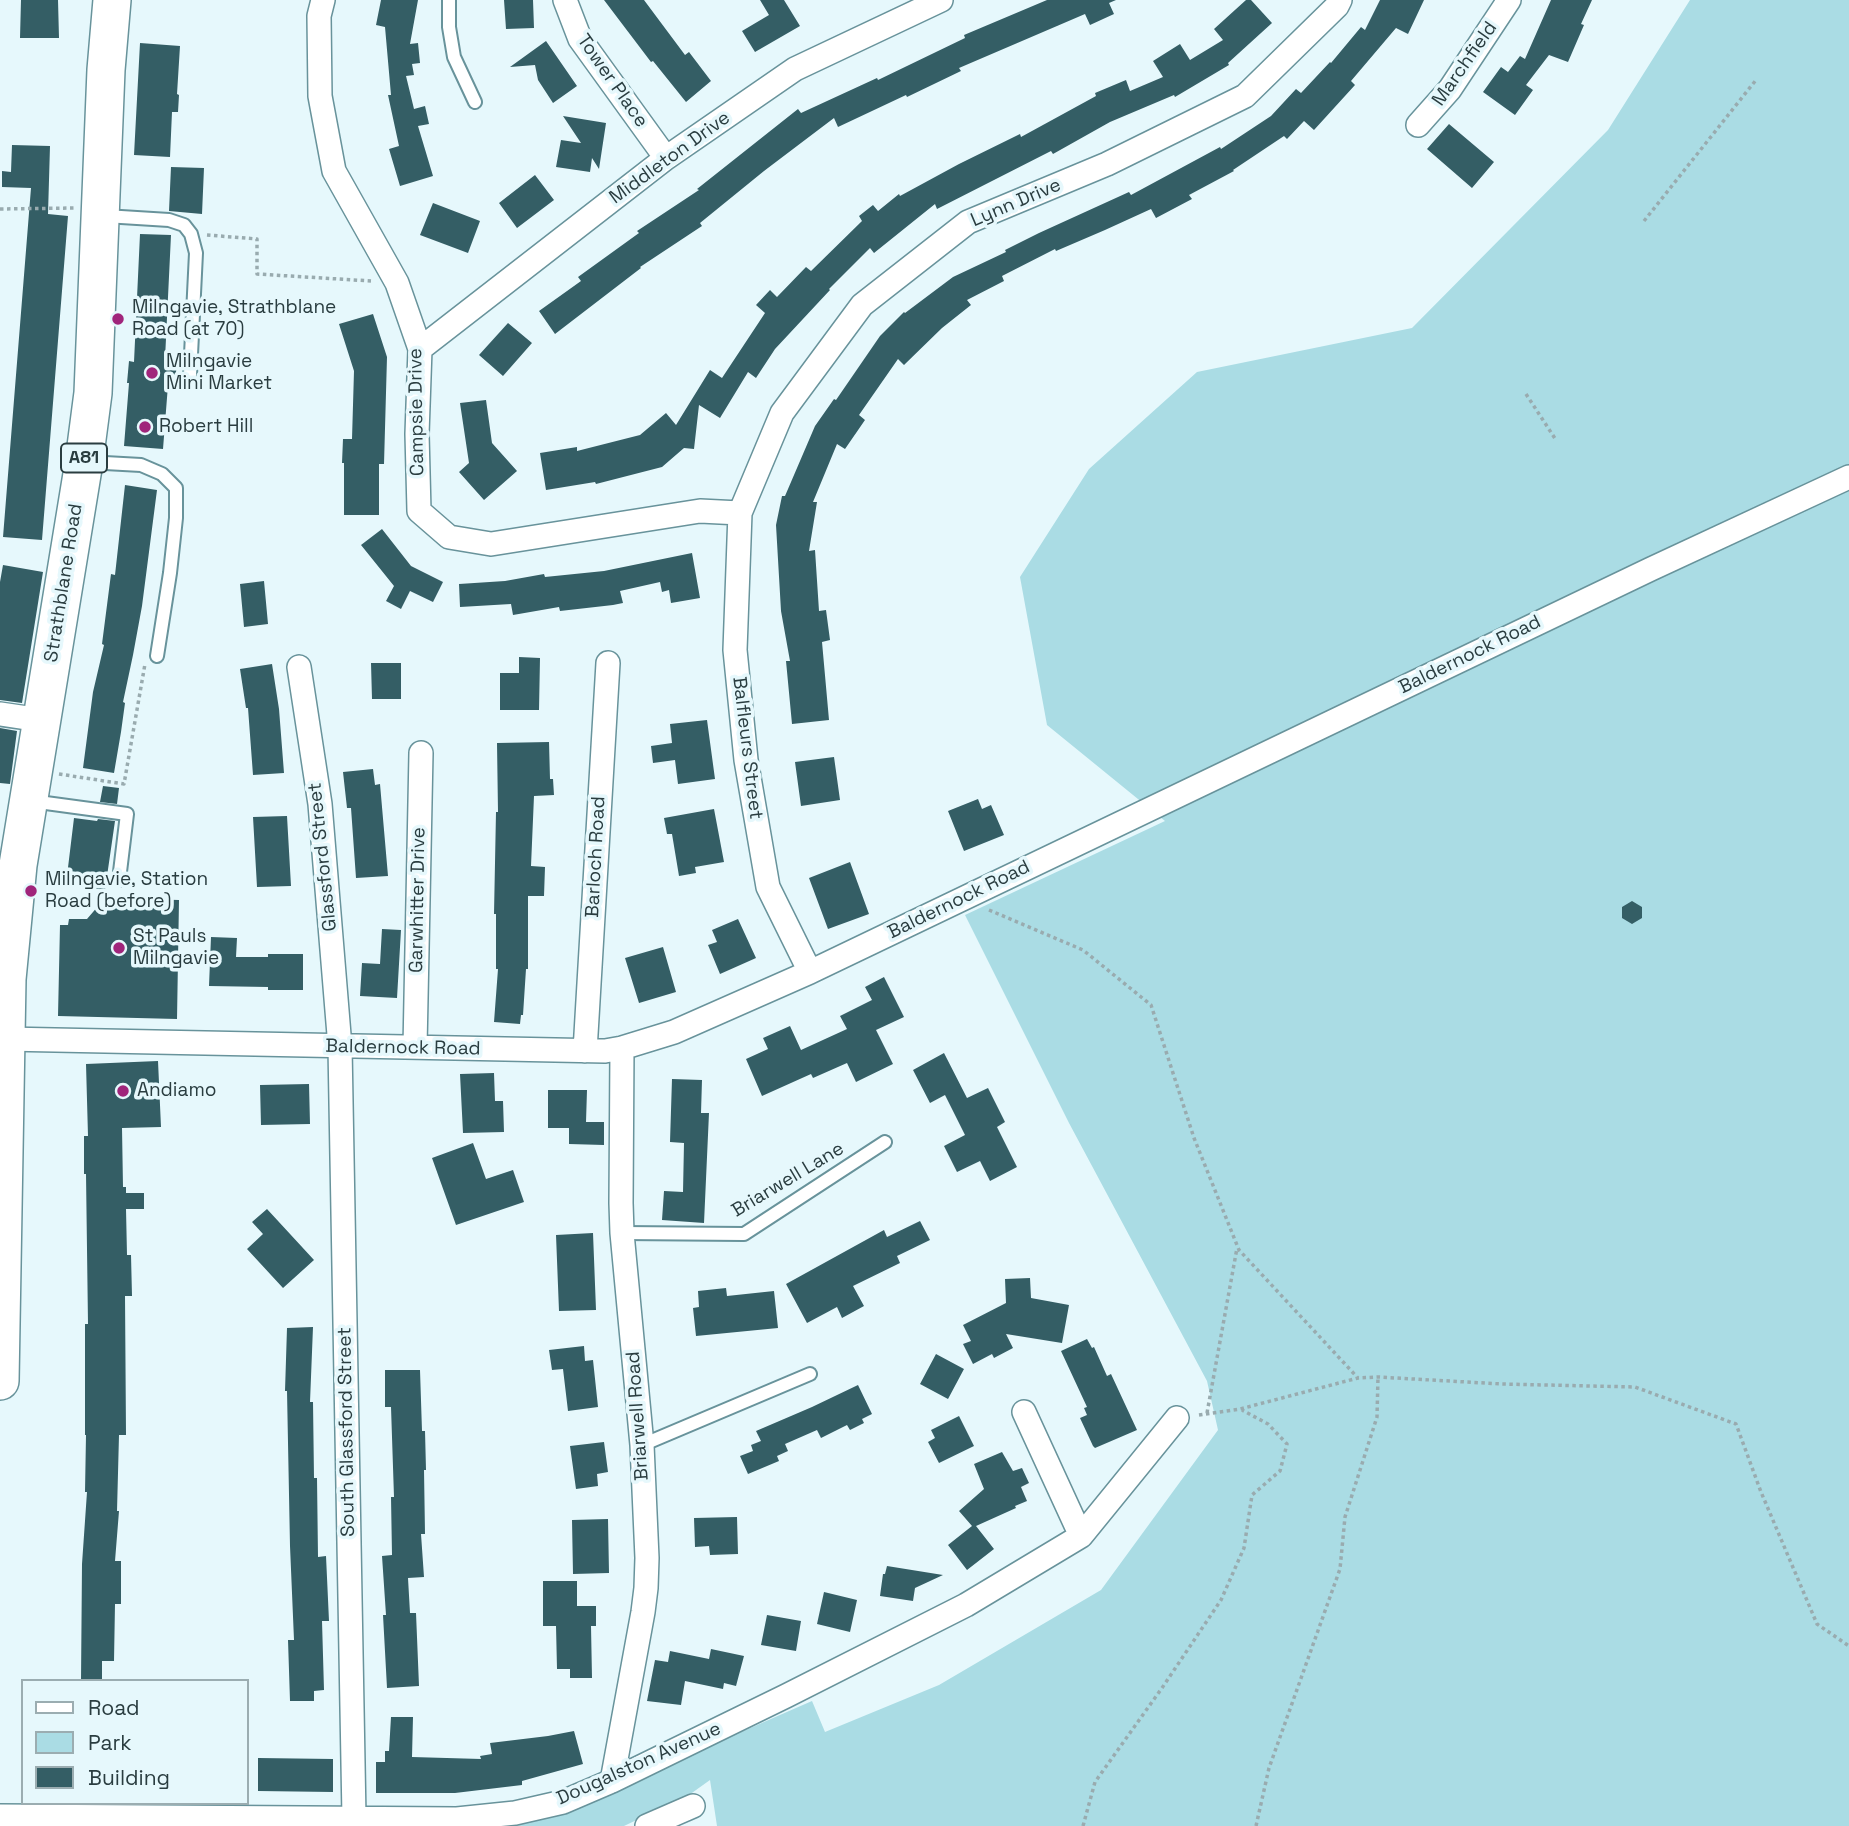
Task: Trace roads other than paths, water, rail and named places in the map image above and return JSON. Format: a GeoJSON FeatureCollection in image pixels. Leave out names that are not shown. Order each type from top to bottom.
{"type":"FeatureCollection","features":[{"type":"Feature","properties":{"kind":"main road","name":"Strathblane Road"},"geometry":{"type":"LineString","coordinates":[[5,1039],[8,965],[24,809],[84,462],[93,393],[106,70],[112,0]]}},
{"type":"Feature","properties":{"kind":"main road","name":"A81"},"geometry":{"type":"LineString","coordinates":[[0,1381],[5,1039]]}},
{"type":"Feature","properties":{"kind":"street","name":"Campsie Drive"},"geometry":{"type":"LineString","coordinates":[[323,0],[319,16],[320,96],[334,171],[397,284],[420,349],[417,434],[419,511],[449,537],[491,544],[700,511],[740,513]]}},
{"type":"Feature","properties":{"kind":"street","name":"Tower Place"},"geometry":{"type":"LineString","coordinates":[[565,0],[580,39],[666,158]]}},
{"type":"Feature","properties":{"kind":"street","name":"Middleton Drive"},"geometry":{"type":"LineString","coordinates":[[420,349],[666,158],[794,69],[941,0]]}},
{"type":"Feature","properties":{"kind":"street","name":"Lynn Drive"},"geometry":{"type":"LineString","coordinates":[[740,513],[782,413],[862,304],[968,222],[1107,164],[1245,96],[1340,0]]}},
{"type":"Feature","properties":{"kind":"street","name":"Marchfield"},"geometry":{"type":"LineString","coordinates":[[1418,125],[1450,89],[1509,0]]}},
{"type":"Feature","properties":{"kind":"street","name":"Baldernock Road"},"geometry":{"type":"LineString","coordinates":[[5,1039],[585,1051],[622,1048],[674,1032],[810,972],[1651,569],[1849,477]]}},
{"type":"Feature","properties":{"kind":"street","name":"Balfleurs Street"},"geometry":{"type":"LineString","coordinates":[[740,513],[735,650],[746,760],[768,887],[810,972]]}},
{"type":"Feature","properties":{"kind":"street","name":"Barloch Road"},"geometry":{"type":"LineString","coordinates":[[585,1051],[608,663]]}},
{"type":"Feature","properties":{"kind":"street","name":"Glassford Street"},"geometry":{"type":"LineString","coordinates":[[299,667],[320,804],[340,1047]]}},
{"type":"Feature","properties":{"kind":"street"},"geometry":{"type":"LineString","coordinates":[[0,714],[41,720]]}},
{"type":"Feature","properties":{"kind":"street","name":"Garwhitter Drive"},"geometry":{"type":"LineString","coordinates":[[415,1047],[421,753]]}},
{"type":"Feature","properties":{"kind":"street","name":"South Glassford Street"},"geometry":{"type":"LineString","coordinates":[[340,1047],[354,1818]]}},
{"type":"Feature","properties":{"kind":"street","name":"Briarwell Road"},"geometry":{"type":"LineString","coordinates":[[612,1781],[646,1588],[647,1558],[642,1446],[622,1233],[622,1048]]}},
{"type":"Feature","properties":{"kind":"street"},"geometry":{"type":"LineString","coordinates":[[1024,1412],[1081,1536]]}},
{"type":"Feature","properties":{"kind":"street","name":"Dougalston Avenue"},"geometry":{"type":"LineString","coordinates":[[0,1816],[457,1819],[515,1813],[563,1802],[612,1781],[967,1605],[1081,1536],[1177,1419]]}},
{"type":"Feature","properties":{"kind":"street"},"geometry":{"type":"LineString","coordinates":[[663,1823],[693,1807]]}},
{"type":"Feature","properties":{"kind":"lane"},"geometry":{"type":"LineString","coordinates":[[449,0],[449,27],[454,57],[475,102]]}},
{"type":"Feature","properties":{"kind":"lane"},"geometry":{"type":"LineString","coordinates":[[101,212],[169,220],[184,225],[191,234],[196,253],[190,375]]}},
{"type":"Feature","properties":{"kind":"lane"},"geometry":{"type":"LineString","coordinates":[[84,462],[141,465],[162,474],[176,488],[176,518],[170,573],[157,656]]}},
{"type":"Feature","properties":{"kind":"lane"},"geometry":{"type":"LineString","coordinates":[[24,809],[127,814],[119,880]]}},
{"type":"Feature","properties":{"kind":"lane","name":"Briarwell Lane"},"geometry":{"type":"LineString","coordinates":[[622,1233],[744,1234],[885,1143]]}},
{"type":"Feature","properties":{"kind":"lane"},"geometry":{"type":"LineString","coordinates":[[642,1446],[810,1374]]}},
{"type":"Feature","properties":{"kind":"place","name":"Milngavie, Strathblane Road (at 70)"},"geometry":{"type":"Point","coordinates":[118,319]}},
{"type":"Feature","properties":{"kind":"place","name":"Milngavie Mini Market"},"geometry":{"type":"Point","coordinates":[152,373]}},
{"type":"Feature","properties":{"kind":"place","name":"Robert Hill"},"geometry":{"type":"Point","coordinates":[145,427]}},
{"type":"Feature","properties":{"kind":"place","name":"Milngavie, Station Road (before)"},"geometry":{"type":"Point","coordinates":[31,891]}},
{"type":"Feature","properties":{"kind":"place","name":"St Pauls Milngavie"},"geometry":{"type":"Point","coordinates":[119,948]}},
{"type":"Feature","properties":{"kind":"place","name":"Andiamo"},"geometry":{"type":"Point","coordinates":[123,1091]}}]}
